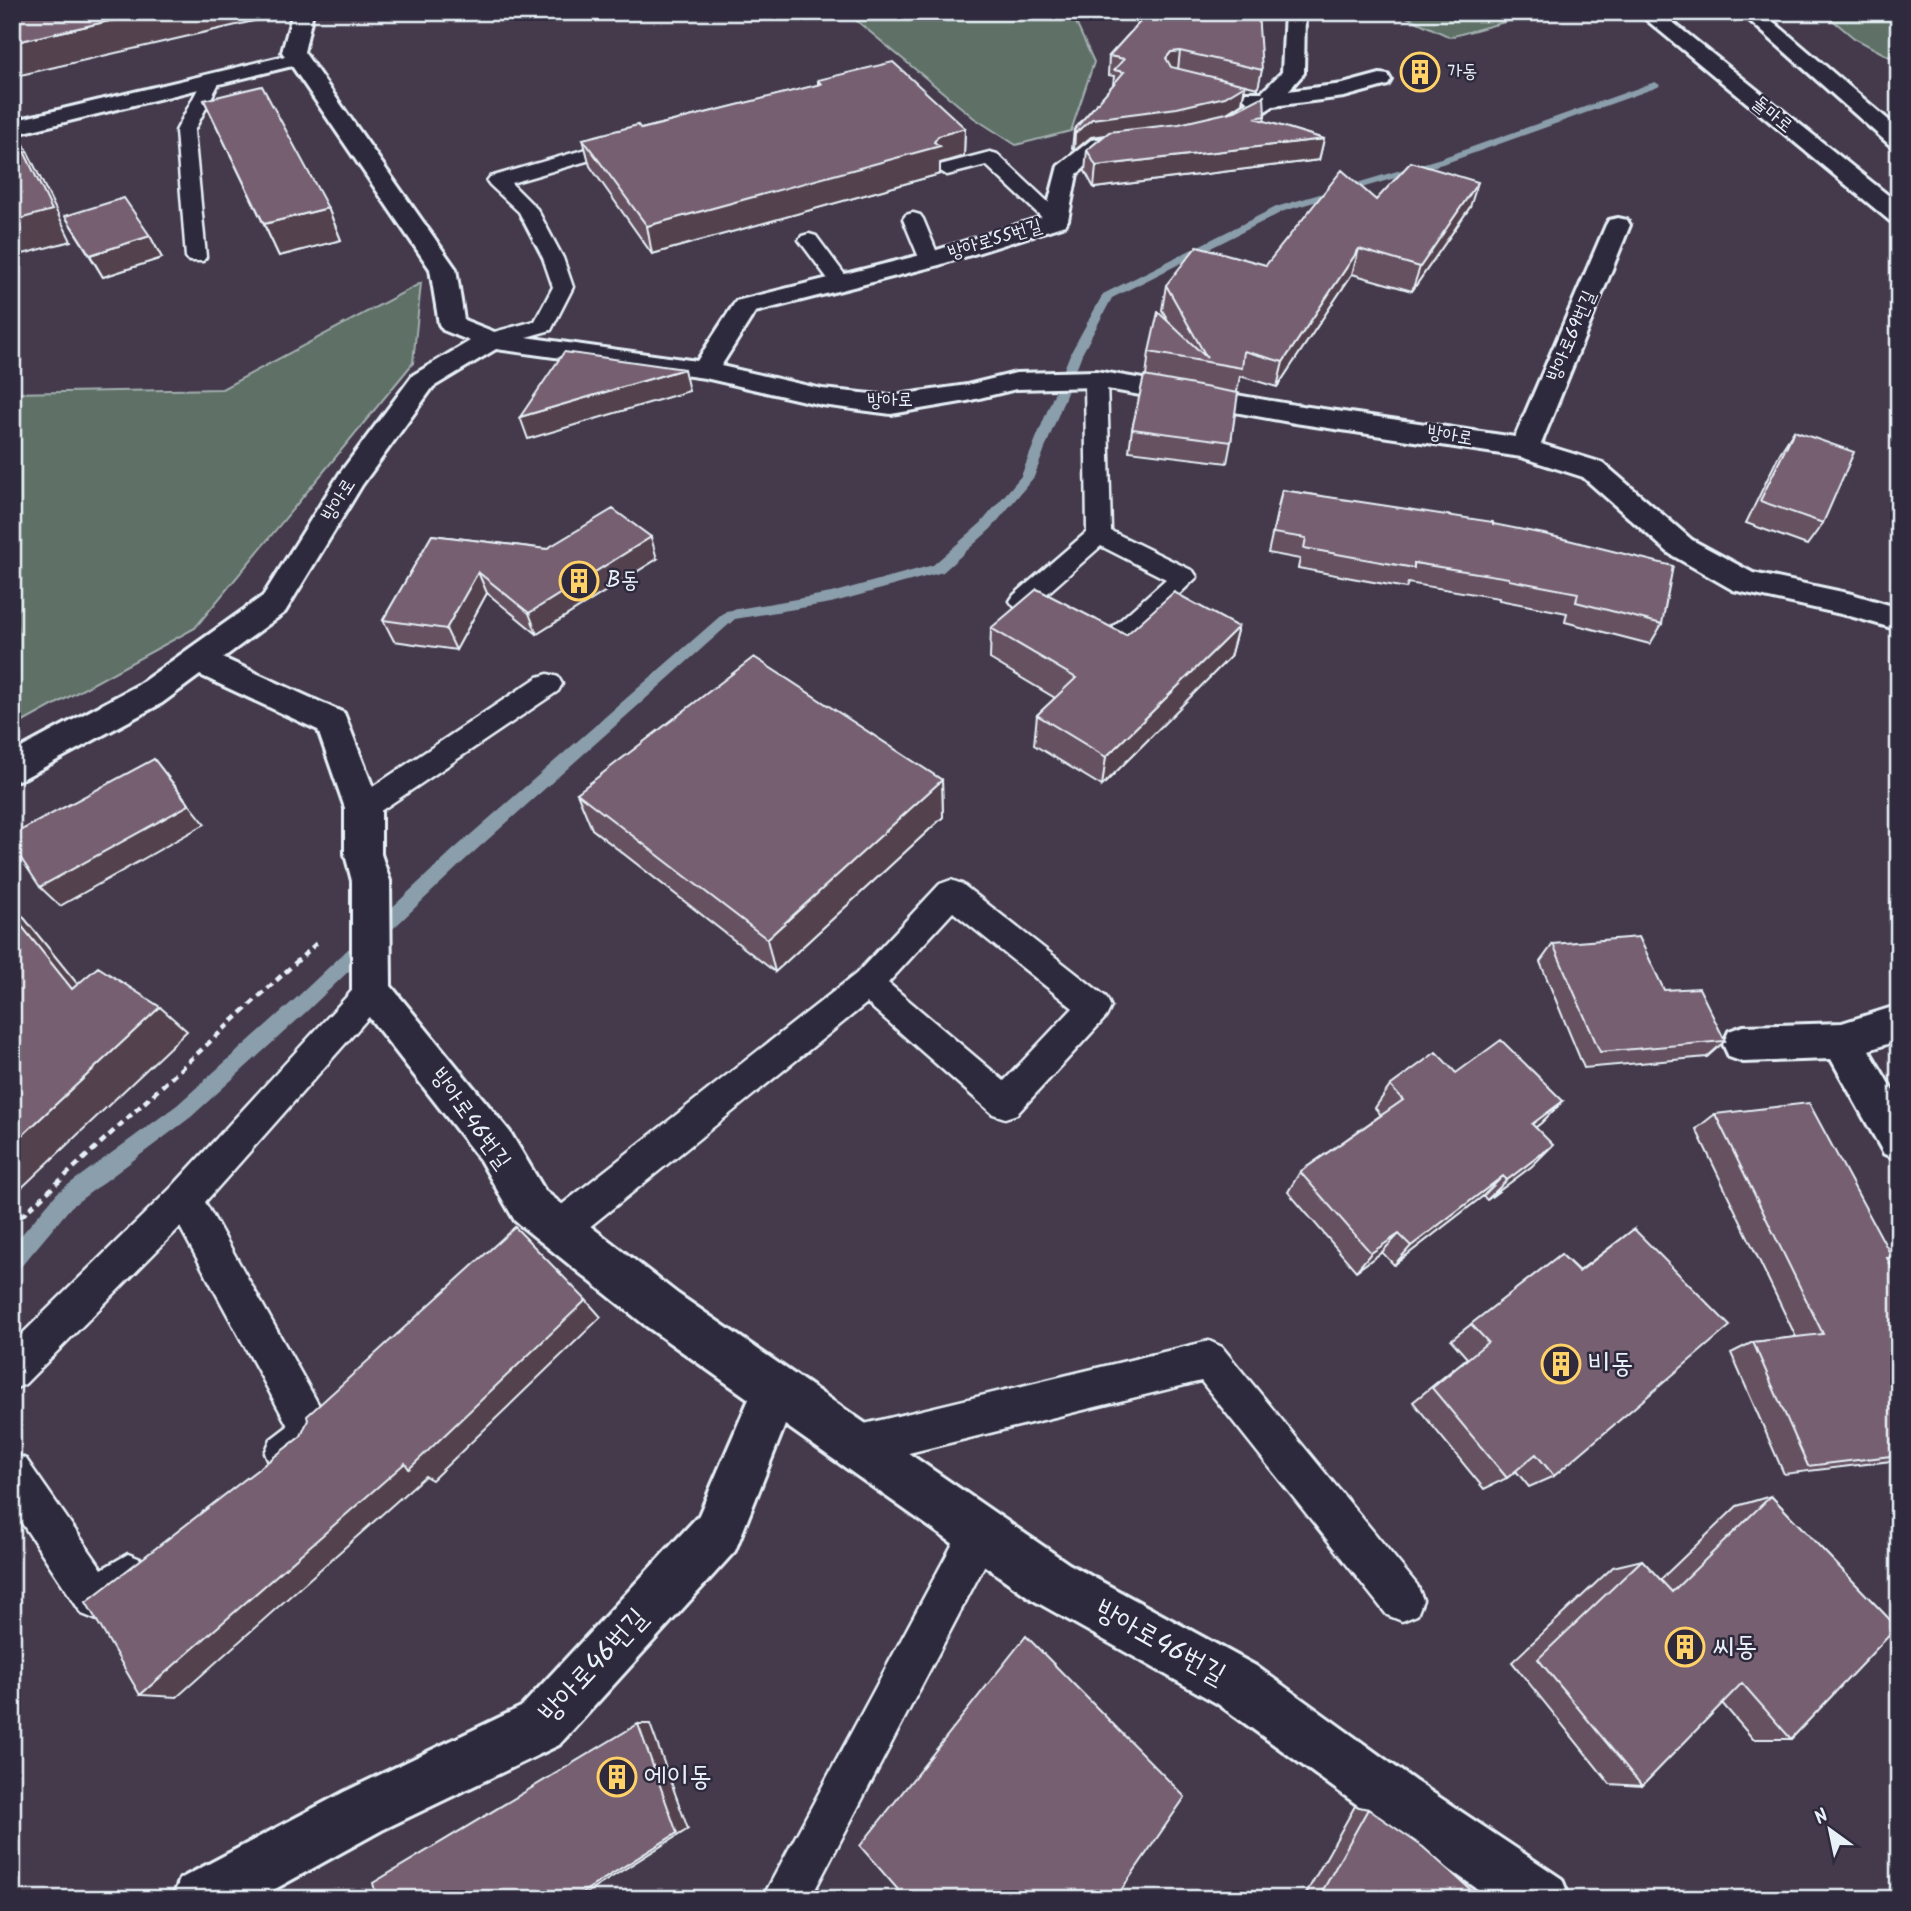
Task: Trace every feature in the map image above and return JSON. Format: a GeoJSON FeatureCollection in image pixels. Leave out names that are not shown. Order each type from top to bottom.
{"type":"FeatureCollection","features":[{"type":"Feature","properties":{"kind":"street"},"geometry":{"type":"LineString","coordinates":[[303,12],[293,52],[443,269],[452,324],[491,340]]}},
{"type":"Feature","properties":{"kind":"street"},"geometry":{"type":"LineString","coordinates":[[1198,131],[1231,123],[1267,100],[1293,72],[1295,12]]}},
{"type":"Feature","properties":{"kind":"street","name":"돌마로"},"geometry":{"type":"LineString","coordinates":[[1647,12],[1899,216]]}},
{"type":"Feature","properties":{"kind":"street"},"geometry":{"type":"LineString","coordinates":[[1750,12],[1899,141]]}},
{"type":"Feature","properties":{"kind":"street"},"geometry":{"type":"LineString","coordinates":[[12,128],[298,59]]}},
{"type":"Feature","properties":{"kind":"street"},"geometry":{"type":"LineString","coordinates":[[1229,90],[1267,100],[1344,90],[1380,80]]}},
{"type":"Feature","properties":{"kind":"street","name":"방아로55번길"},"geometry":{"type":"LineString","coordinates":[[705,370],[745,307],[930,260],[1056,220],[1066,171],[1099,145],[1163,138]]}},
{"type":"Feature","properties":{"kind":"street","name":"방아로69번길"},"geometry":{"type":"LineString","coordinates":[[1525,448],[1618,225]]}},
{"type":"Feature","properties":{"kind":"street","name":"방아로"},"geometry":{"type":"LineString","coordinates":[[12,769],[150,694],[274,604],[350,481],[423,381],[491,340],[705,370],[822,397],[891,405],[967,393],[1017,381],[1096,379],[1296,414],[1525,448],[1594,470],[1681,547],[1744,582],[1852,605],[1899,619]]}},
{"type":"Feature","properties":{"kind":"street"},"geometry":{"type":"LineString","coordinates":[[197,660],[332,722],[363,808],[363,854],[371,881],[372,991]]}},
{"type":"Feature","properties":{"kind":"street","name":"방아로46번길"},"geometry":{"type":"LineString","coordinates":[[372,991],[495,1146],[530,1206],[662,1310],[1051,1582],[1237,1685],[1396,1800],[1542,1899]]}},
{"type":"Feature","properties":{"kind":"street"},"geometry":{"type":"LineString","coordinates":[[1743,1044],[1842,1041],[1899,1022]]}},
{"type":"Feature","properties":{"kind":"street"},"geometry":{"type":"LineString","coordinates":[[1842,1041],[1899,1140]]}},
{"type":"Feature","properties":{"kind":"street","name":"방아로46번길"},"geometry":{"type":"LineString","coordinates":[[200,1899],[363,1811],[540,1726],[717,1533],[776,1390]]}},
{"type":"Feature","properties":{"kind":"lane"},"geometry":{"type":"LineString","coordinates":[[196,257],[185,131],[212,79]]}},
{"type":"Feature","properties":{"kind":"lane"},"geometry":{"type":"LineString","coordinates":[[491,340],[542,325],[563,287],[553,258],[527,209],[497,181],[645,138]]}},
{"type":"Feature","properties":{"kind":"lane"},"geometry":{"type":"LineString","coordinates":[[947,169],[990,158],[1056,220]]}},
{"type":"Feature","properties":{"kind":"lane"},"geometry":{"type":"LineString","coordinates":[[913,219],[930,260]]}},
{"type":"Feature","properties":{"kind":"lane"},"geometry":{"type":"LineString","coordinates":[[809,240],[841,283]]}},
{"type":"Feature","properties":{"kind":"lane"},"geometry":{"type":"LineString","coordinates":[[1096,379],[1099,535]]}},
{"type":"Feature","properties":{"kind":"lane"},"geometry":{"type":"LineString","coordinates":[[1099,535],[1184,578],[1110,645],[1023,601],[1099,535]]}},
{"type":"Feature","properties":{"kind":"lane"},"geometry":{"type":"LineString","coordinates":[[363,808],[548,684]]}},
{"type":"Feature","properties":{"kind":"lane"},"geometry":{"type":"LineString","coordinates":[[559,1229],[867,984],[951,892],[1095,1007],[1005,1103],[867,984]]}},
{"type":"Feature","properties":{"kind":"lane"},"geometry":{"type":"LineString","coordinates":[[12,1371],[184,1199],[372,991]]}},
{"type":"Feature","properties":{"kind":"lane"},"geometry":{"type":"LineString","coordinates":[[184,1199],[312,1432],[258,1474]]}},
{"type":"Feature","properties":{"kind":"lane"},"geometry":{"type":"LineString","coordinates":[[856,1446],[1209,1360],[1402,1600]]}},
{"type":"Feature","properties":{"kind":"lane"},"geometry":{"type":"LineString","coordinates":[[12,1473],[97,1599],[150,1557]]}},
{"type":"Feature","properties":{"kind":"lane"},"geometry":{"type":"LineString","coordinates":[[785,1899],[980,1533]]}},
{"type":"Feature","properties":{"kind":"path"},"geometry":{"type":"LineString","coordinates":[[12,1224],[305,956],[371,881]]}},
{"type":"Feature","properties":{"kind":"green space"},"geometry":{"type":"Polygon","coordinates":[[[846,12],[1071,12],[1094,62],[1071,131],[1016,145],[974,118],[846,12]]]}},
{"type":"Feature","properties":{"kind":"green space"},"geometry":{"type":"Polygon","coordinates":[[[1396,12],[1541,12],[1450,37],[1396,12]]]}},
{"type":"Feature","properties":{"kind":"green space"},"geometry":{"type":"Polygon","coordinates":[[[1823,12],[1899,12],[1899,62],[1854,38],[1823,12]]]}},
{"type":"Feature","properties":{"kind":"green space"},"geometry":{"type":"Polygon","coordinates":[[[421,283],[413,363],[195,628],[12,728],[12,393],[222,389],[421,283]]]}},
{"type":"Feature","properties":{"kind":"building"},"geometry":{"type":"Polygon","coordinates":[[[12,12],[149,12],[12,43],[12,12]]]}},
{"type":"Feature","properties":{"kind":"building"},"geometry":{"type":"Polygon","coordinates":[[[1149,12],[1258,12],[1262,70],[1180,51],[1171,52],[1166,58],[1171,67],[1245,85],[1225,97],[1177,108],[1092,119],[1075,133],[1074,130],[1124,72],[1114,70],[1124,59],[1109,56],[1149,12]]]}},
{"type":"Feature","properties":{"kind":"building"},"geometry":{"type":"Polygon","coordinates":[[[893,62],[965,128],[938,136],[934,142],[940,146],[647,226],[583,139],[638,125],[641,129],[821,84],[818,80],[893,62]]]}},
{"type":"Feature","properties":{"kind":"building"},"geometry":{"type":"Polygon","coordinates":[[[262,86],[328,208],[264,224],[204,100],[262,86]]]}},
{"type":"Feature","properties":{"kind":"building"},"geometry":{"type":"Polygon","coordinates":[[[1264,96],[1265,116],[1255,118],[1324,139],[1096,166],[1087,150],[1109,132],[1179,124],[1235,111],[1264,96]]]}},
{"type":"Feature","properties":{"kind":"building"},"geometry":{"type":"Polygon","coordinates":[[[12,126],[52,210],[12,221],[12,126]]]}},
{"type":"Feature","properties":{"kind":"building"},"geometry":{"type":"Polygon","coordinates":[[[1411,162],[1478,182],[1420,267],[1359,249],[1283,362],[1244,351],[1242,368],[1149,352],[1158,312],[1207,358],[1166,285],[1197,246],[1266,265],[1342,170],[1376,200],[1411,162]]]}},
{"type":"Feature","properties":{"kind":"building"},"geometry":{"type":"Polygon","coordinates":[[[124,198],[150,236],[90,255],[65,216],[124,198]]]}},
{"type":"Feature","properties":{"kind":"building"},"geometry":{"type":"Polygon","coordinates":[[[564,352],[684,369],[520,417],[564,352]]]}},
{"type":"Feature","properties":{"kind":"building"},"geometry":{"type":"Polygon","coordinates":[[[1144,376],[1238,393],[1231,442],[1132,429],[1144,376]]]}},
{"type":"Feature","properties":{"kind":"building"},"geometry":{"type":"Polygon","coordinates":[[[1794,431],[1854,452],[1823,523],[1760,501],[1794,431]]]}},
{"type":"Feature","properties":{"kind":"building"},"geometry":{"type":"Polygon","coordinates":[[[1282,490],[1493,522],[1673,566],[1662,624],[1576,602],[1578,593],[1509,578],[1414,563],[1414,568],[1304,548],[1306,538],[1273,533],[1282,490]]]}},
{"type":"Feature","properties":{"kind":"building"},"geometry":{"type":"Polygon","coordinates":[[[613,509],[651,537],[529,613],[478,572],[446,629],[383,620],[432,535],[546,549],[613,509]]]}},
{"type":"Feature","properties":{"kind":"building"},"geometry":{"type":"Polygon","coordinates":[[[1037,589],[1126,635],[1174,592],[1238,627],[1106,757],[1037,715],[1076,678],[991,628],[1037,589]]]}},
{"type":"Feature","properties":{"kind":"building"},"geometry":{"type":"Polygon","coordinates":[[[754,657],[942,780],[767,939],[577,793],[754,657]]]}},
{"type":"Feature","properties":{"kind":"building"},"geometry":{"type":"Polygon","coordinates":[[[154,759],[189,805],[40,887],[12,845],[12,835],[154,759]]]}},
{"type":"Feature","properties":{"kind":"building"},"geometry":{"type":"Polygon","coordinates":[[[12,914],[72,989],[98,967],[160,1007],[12,1145],[12,914]]]}},
{"type":"Feature","properties":{"kind":"building"},"geometry":{"type":"Polygon","coordinates":[[[1639,937],[1664,990],[1699,988],[1725,1041],[1600,1052],[1553,944],[1639,937]]]}},
{"type":"Feature","properties":{"kind":"building"},"geometry":{"type":"Polygon","coordinates":[[[1501,1040],[1563,1101],[1532,1124],[1553,1145],[1507,1180],[1503,1176],[1411,1246],[1399,1234],[1371,1253],[1300,1172],[1403,1100],[1390,1086],[1436,1052],[1456,1073],[1501,1040]]]}},
{"type":"Feature","properties":{"kind":"building"},"geometry":{"type":"Polygon","coordinates":[[[1809,1103],[1892,1257],[1887,1258],[1899,1280],[1899,1455],[1808,1466],[1753,1342],[1823,1334],[1715,1114],[1809,1103]]]}},
{"type":"Feature","properties":{"kind":"building"},"geometry":{"type":"Polygon","coordinates":[[[515,1227],[586,1300],[409,1469],[405,1463],[140,1695],[86,1602],[301,1436],[308,1420],[307,1416],[515,1227]]]}},
{"type":"Feature","properties":{"kind":"building","name":"비동"},"geometry":{"type":"Polygon","coordinates":[[[1634,1229],[1730,1326],[1554,1476],[1536,1454],[1507,1478],[1432,1388],[1488,1342],[1471,1324],[1561,1254],[1579,1272],[1634,1229]]]}},
{"type":"Feature","properties":{"kind":"building","name":"씨동"},"geometry":{"type":"Polygon","coordinates":[[[1771,1496],[1897,1627],[1791,1739],[1742,1683],[1642,1786],[1538,1659],[1642,1560],[1672,1592],[1771,1496]]]}},
{"type":"Feature","properties":{"kind":"building"},"geometry":{"type":"Polygon","coordinates":[[[1026,1636],[1185,1797],[1115,1899],[906,1899],[860,1846],[1026,1636]]]}},
{"type":"Feature","properties":{"kind":"building","name":"에이동"},"geometry":{"type":"Polygon","coordinates":[[[638,1724],[677,1833],[572,1899],[377,1899],[373,1883],[638,1724]]]}},
{"type":"Feature","properties":{"kind":"building"},"geometry":{"type":"Polygon","coordinates":[[[1368,1809],[1423,1847],[1481,1899],[1318,1899],[1368,1809]]]}},
{"type":"Feature","properties":{"kind":"waterway"},"geometry":{"type":"LineString","coordinates":[[12,1262],[64,1200],[184,1111],[299,1007],[459,855],[731,615],[831,598],[938,569],[986,526],[1027,477],[1076,354],[1107,296],[1280,209],[1445,160],[1655,85]]}},
{"type":"Feature","properties":{"kind":"place","name":"가동"},"geometry":{"type":"Point","coordinates":[1420,72]}},
{"type":"Feature","properties":{"kind":"place","name":"B동"},"geometry":{"type":"Point","coordinates":[579,581]}},
{"type":"Feature","properties":{"kind":"place","name":"비동"},"geometry":{"type":"Point","coordinates":[1561,1364]}},
{"type":"Feature","properties":{"kind":"place","name":"씨동"},"geometry":{"type":"Point","coordinates":[1685,1647]}},
{"type":"Feature","properties":{"kind":"place","name":"에이동"},"geometry":{"type":"Point","coordinates":[617,1777]}}]}
